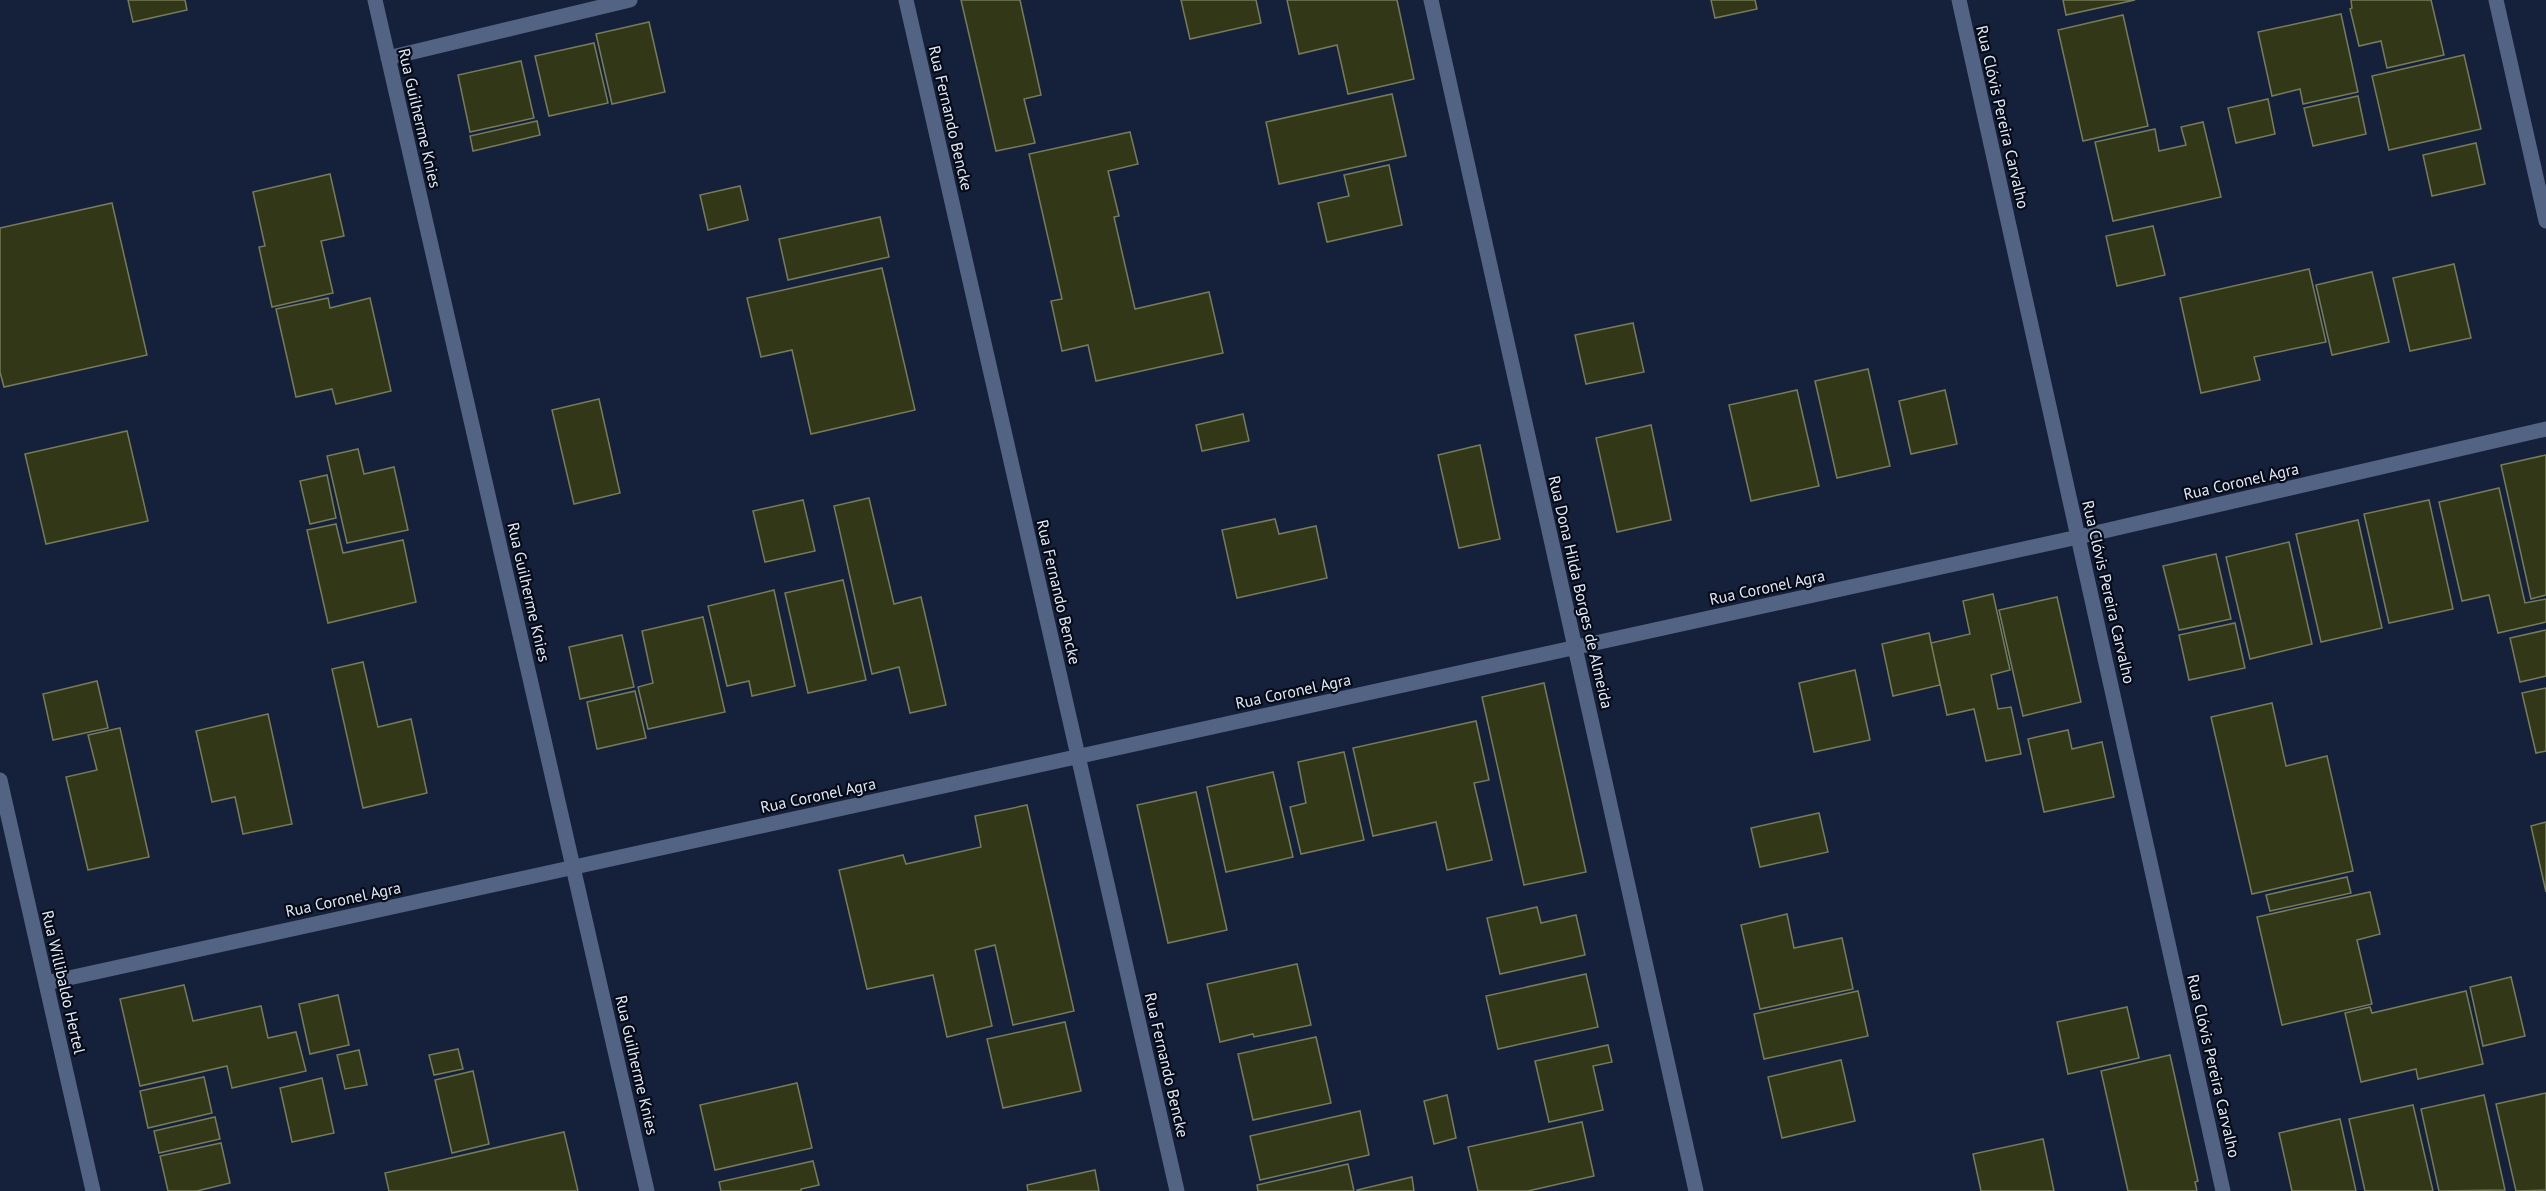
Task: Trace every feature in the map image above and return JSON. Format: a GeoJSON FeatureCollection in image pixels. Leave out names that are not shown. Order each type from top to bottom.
{"type":"FeatureCollection","features":[{"type":"Feature","properties":{"kind":"street","name":"Rua Guilherme Knies"},"geometry":{"type":"LineString","coordinates":[[375,0],[647,1191]]}},
{"type":"Feature","properties":{"kind":"street"},"geometry":{"type":"LineString","coordinates":[[388,58],[630,0]]}},
{"type":"Feature","properties":{"kind":"street","name":"Rua Fernando Bencke"},"geometry":{"type":"LineString","coordinates":[[906,0],[1177,1191]]}},
{"type":"Feature","properties":{"kind":"street","name":"Rua Dona Hilda Borges de Almeida"},"geometry":{"type":"LineString","coordinates":[[1431,0],[1696,1191]]}},
{"type":"Feature","properties":{"kind":"street","name":"Rua Clóvis Pereira Carvalho"},"geometry":{"type":"LineString","coordinates":[[1959,0],[2223,1191]]}},
{"type":"Feature","properties":{"kind":"street"},"geometry":{"type":"LineString","coordinates":[[2496,0],[2546,221]]}},
{"type":"Feature","properties":{"kind":"street","name":"Rua Coronel Agra"},"geometry":{"type":"LineString","coordinates":[[46,983],[2078,537],[2546,429]]}},
{"type":"Feature","properties":{"kind":"street","name":"Rua Willibaldo Hertel"},"geometry":{"type":"LineString","coordinates":[[0,780],[93,1191]]}},
{"type":"Feature","properties":{"kind":"building"},"geometry":{"type":"Polygon","coordinates":[[[128,0],[185,0],[187,10],[133,22],[128,0]]]}},
{"type":"Feature","properties":{"kind":"building"},"geometry":{"type":"Polygon","coordinates":[[[961,0],[1020,0],[1041,95],[1024,99],[1035,143],[996,151],[961,0]]]}},
{"type":"Feature","properties":{"kind":"building"},"geometry":{"type":"Polygon","coordinates":[[[1181,0],[1256,0],[1261,23],[1190,39],[1181,0]]]}},
{"type":"Feature","properties":{"kind":"building"},"geometry":{"type":"Polygon","coordinates":[[[1287,0],[1397,0],[1414,79],[1348,94],[1337,45],[1299,54],[1287,0]]]}},
{"type":"Feature","properties":{"kind":"building"},"geometry":{"type":"Polygon","coordinates":[[[1711,0],[1755,0],[1757,9],[1715,18],[1711,0]]]}},
{"type":"Feature","properties":{"kind":"building"},"geometry":{"type":"Polygon","coordinates":[[[2063,0],[2135,0],[2066,15],[2063,0]]]}},
{"type":"Feature","properties":{"kind":"building"},"geometry":{"type":"Polygon","coordinates":[[[2351,0],[2431,0],[2444,55],[2387,68],[2381,41],[2359,46],[2350,9],[2352,8],[2351,0]]]}},
{"type":"Feature","properties":{"kind":"building"},"geometry":{"type":"Polygon","coordinates":[[[2341,14],[2358,92],[2303,104],[2300,89],[2272,96],[2258,32],[2341,14]]]}},
{"type":"Feature","properties":{"kind":"building"},"geometry":{"type":"Polygon","coordinates":[[[2123,15],[2148,126],[2083,141],[2058,30],[2123,15]]]}},
{"type":"Feature","properties":{"kind":"building"},"geometry":{"type":"Polygon","coordinates":[[[649,22],[665,92],[612,104],[596,34],[649,22]]]}},
{"type":"Feature","properties":{"kind":"building"},"geometry":{"type":"Polygon","coordinates":[[[594,43],[608,103],[549,116],[535,56],[594,43]]]}},
{"type":"Feature","properties":{"kind":"building"},"geometry":{"type":"Polygon","coordinates":[[[2464,55],[2481,129],[2389,150],[2372,76],[2464,55]]]}},
{"type":"Feature","properties":{"kind":"building"},"geometry":{"type":"Polygon","coordinates":[[[521,61],[534,118],[470,132],[458,75],[521,61]]]}},
{"type":"Feature","properties":{"kind":"building"},"geometry":{"type":"Polygon","coordinates":[[[1392,94],[1406,156],[1279,184],[1266,122],[1392,94]]]}},
{"type":"Feature","properties":{"kind":"building"},"geometry":{"type":"Polygon","coordinates":[[[2358,96],[2366,134],[2313,146],[2304,108],[2358,96]]]}},
{"type":"Feature","properties":{"kind":"building"},"geometry":{"type":"Polygon","coordinates":[[[2268,99],[2275,134],[2236,143],[2228,108],[2268,99]]]}},
{"type":"Feature","properties":{"kind":"building"},"geometry":{"type":"Polygon","coordinates":[[[537,121],[540,135],[473,151],[470,136],[537,121]]]}},
{"type":"Feature","properties":{"kind":"building"},"geometry":{"type":"Polygon","coordinates":[[[2203,122],[2221,197],[2113,221],[2095,142],[2155,129],[2159,151],[2186,145],[2181,127],[2203,122]]]}},
{"type":"Feature","properties":{"kind":"building"},"geometry":{"type":"Polygon","coordinates":[[[1130,132],[1138,164],[1108,171],[1119,216],[1114,217],[1135,309],[1209,292],[1223,353],[1096,381],[1088,345],[1062,351],[1051,301],[1062,299],[1029,154],[1130,132]]]}},
{"type":"Feature","properties":{"kind":"building"},"geometry":{"type":"Polygon","coordinates":[[[2476,143],[2485,184],[2432,196],[2423,155],[2476,143]]]}},
{"type":"Feature","properties":{"kind":"building"},"geometry":{"type":"Polygon","coordinates":[[[1389,165],[1402,225],[1327,242],[1318,203],[1349,196],[1344,175],[1389,165]]]}},
{"type":"Feature","properties":{"kind":"building"},"geometry":{"type":"Polygon","coordinates":[[[330,174],[344,236],[321,241],[333,293],[272,307],[259,247],[265,246],[253,192],[330,174]]]}},
{"type":"Feature","properties":{"kind":"building"},"geometry":{"type":"Polygon","coordinates":[[[740,186],[748,220],[708,230],[700,195],[740,186]]]}},
{"type":"Feature","properties":{"kind":"building"},"geometry":{"type":"Polygon","coordinates":[[[112,203],[147,355],[4,387],[0,372],[0,228],[112,203]]]}},
{"type":"Feature","properties":{"kind":"building"},"geometry":{"type":"Polygon","coordinates":[[[880,217],[889,257],[788,280],[779,239],[880,217]]]}},
{"type":"Feature","properties":{"kind":"building"},"geometry":{"type":"Polygon","coordinates":[[[2153,226],[2165,275],[2117,286],[2106,236],[2153,226]]]}},
{"type":"Feature","properties":{"kind":"building"},"geometry":{"type":"Polygon","coordinates":[[[2454,264],[2471,338],[2410,351],[2393,278],[2454,264]]]}},
{"type":"Feature","properties":{"kind":"building"},"geometry":{"type":"Polygon","coordinates":[[[882,268],[915,410],[811,434],[792,350],[761,357],[747,298],[882,268]]]}},
{"type":"Feature","properties":{"kind":"building"},"geometry":{"type":"Polygon","coordinates":[[[2309,269],[2326,342],[2254,357],[2260,380],[2201,393],[2180,298],[2309,269]]]}},
{"type":"Feature","properties":{"kind":"building"},"geometry":{"type":"Polygon","coordinates":[[[2372,272],[2389,342],[2332,355],[2316,285],[2372,272]]]}},
{"type":"Feature","properties":{"kind":"building"},"geometry":{"type":"Polygon","coordinates":[[[328,298],[330,308],[370,298],[391,391],[336,404],[332,389],[296,397],[276,309],[328,298]]]}},
{"type":"Feature","properties":{"kind":"building"},"geometry":{"type":"Polygon","coordinates":[[[1633,323],[1644,372],[1586,384],[1575,335],[1633,323]]]}},
{"type":"Feature","properties":{"kind":"building"},"geometry":{"type":"Polygon","coordinates":[[[1868,369],[1890,466],[1837,478],[1815,381],[1868,369]]]}},
{"type":"Feature","properties":{"kind":"building"},"geometry":{"type":"Polygon","coordinates":[[[1797,390],[1819,486],[1751,501],[1729,405],[1797,390]]]}},
{"type":"Feature","properties":{"kind":"building"},"geometry":{"type":"Polygon","coordinates":[[[1945,390],[1957,444],[1911,454],[1899,401],[1945,390]]]}},
{"type":"Feature","properties":{"kind":"building"},"geometry":{"type":"Polygon","coordinates":[[[599,399],[620,493],[574,504],[552,410],[599,399]]]}},
{"type":"Feature","properties":{"kind":"building"},"geometry":{"type":"Polygon","coordinates":[[[1243,414],[1249,441],[1202,451],[1196,425],[1243,414]]]}},
{"type":"Feature","properties":{"kind":"building"},"geometry":{"type":"Polygon","coordinates":[[[1651,425],[1671,520],[1617,532],[1596,438],[1651,425]]]}},
{"type":"Feature","properties":{"kind":"building"},"geometry":{"type":"Polygon","coordinates":[[[127,431],[148,521],[46,544],[25,454],[127,431]]]}},
{"type":"Feature","properties":{"kind":"building"},"geometry":{"type":"Polygon","coordinates":[[[1480,445],[1500,539],[1459,548],[1438,455],[1480,445]]]}},
{"type":"Feature","properties":{"kind":"building"},"geometry":{"type":"Polygon","coordinates":[[[358,449],[364,474],[394,467],[408,530],[347,543],[327,456],[358,449]]]}},
{"type":"Feature","properties":{"kind":"building"},"geometry":{"type":"Polygon","coordinates":[[[2546,455],[2546,595],[2531,599],[2501,465],[2546,455]]]}},
{"type":"Feature","properties":{"kind":"building"},"geometry":{"type":"Polygon","coordinates":[[[327,475],[336,518],[310,524],[300,481],[327,475]]]}},
{"type":"Feature","properties":{"kind":"building"},"geometry":{"type":"Polygon","coordinates":[[[2499,488],[2525,603],[2546,599],[2546,622],[2498,633],[2489,595],[2462,601],[2439,502],[2499,488]]]}},
{"type":"Feature","properties":{"kind":"building"},"geometry":{"type":"Polygon","coordinates":[[[869,498],[894,604],[921,597],[946,705],[910,713],[899,667],[872,674],[834,506],[869,498]]]}},
{"type":"Feature","properties":{"kind":"building"},"geometry":{"type":"Polygon","coordinates":[[[803,500],[815,551],[765,562],[753,511],[803,500]]]}},
{"type":"Feature","properties":{"kind":"building"},"geometry":{"type":"Polygon","coordinates":[[[2429,500],[2453,609],[2389,623],[2364,514],[2429,500]]]}},
{"type":"Feature","properties":{"kind":"building"},"geometry":{"type":"Polygon","coordinates":[[[1275,519],[1279,534],[1316,526],[1327,578],[1237,598],[1222,530],[1275,519]]]}},
{"type":"Feature","properties":{"kind":"building"},"geometry":{"type":"Polygon","coordinates":[[[2358,520],[2382,628],[2321,642],[2296,534],[2358,520]]]}},
{"type":"Feature","properties":{"kind":"building"},"geometry":{"type":"Polygon","coordinates":[[[336,524],[343,553],[403,540],[416,602],[328,623],[307,530],[336,524]]]}},
{"type":"Feature","properties":{"kind":"building"},"geometry":{"type":"Polygon","coordinates":[[[2289,542],[2312,644],[2250,659],[2226,557],[2289,542]]]}},
{"type":"Feature","properties":{"kind":"building"},"geometry":{"type":"Polygon","coordinates":[[[2216,554],[2231,619],[2179,630],[2163,566],[2216,554]]]}},
{"type":"Feature","properties":{"kind":"building"},"geometry":{"type":"Polygon","coordinates":[[[843,580],[866,680],[808,693],[785,593],[843,580]]]}},
{"type":"Feature","properties":{"kind":"building"},"geometry":{"type":"Polygon","coordinates":[[[774,590],[795,686],[752,696],[749,681],[727,686],[708,606],[774,590]]]}},
{"type":"Feature","properties":{"kind":"building"},"geometry":{"type":"Polygon","coordinates":[[[1993,594],[2010,670],[1991,675],[1998,709],[2011,707],[2021,754],[1986,761],[1974,709],[1947,715],[1931,643],[1970,634],[1963,601],[1993,594]]]}},
{"type":"Feature","properties":{"kind":"building"},"geometry":{"type":"Polygon","coordinates":[[[2057,597],[2081,702],[2023,716],[1999,610],[2057,597]]]}},
{"type":"Feature","properties":{"kind":"building"},"geometry":{"type":"Polygon","coordinates":[[[703,617],[725,712],[648,729],[638,687],[653,683],[642,631],[703,617]]]}},
{"type":"Feature","properties":{"kind":"building"},"geometry":{"type":"Polygon","coordinates":[[[2235,623],[2245,668],[2189,680],[2179,635],[2235,623]]]}},
{"type":"Feature","properties":{"kind":"building"},"geometry":{"type":"Polygon","coordinates":[[[2546,630],[2546,676],[2520,682],[2510,638],[2546,630]]]}},
{"type":"Feature","properties":{"kind":"building"},"geometry":{"type":"Polygon","coordinates":[[[1929,633],[1940,685],[1893,696],[1882,644],[1929,633]]]}},
{"type":"Feature","properties":{"kind":"building"},"geometry":{"type":"Polygon","coordinates":[[[622,635],[634,687],[580,699],[569,647],[622,635]]]}},
{"type":"Feature","properties":{"kind":"building"},"geometry":{"type":"Polygon","coordinates":[[[363,662],[378,727],[411,719],[427,793],[363,808],[332,669],[363,662]]]}},
{"type":"Feature","properties":{"kind":"building"},"geometry":{"type":"Polygon","coordinates":[[[1855,670],[1870,740],[1814,752],[1799,683],[1855,670]]]}},
{"type":"Feature","properties":{"kind":"building"},"geometry":{"type":"Polygon","coordinates":[[[97,681],[108,728],[53,740],[43,694],[97,681]]]}},
{"type":"Feature","properties":{"kind":"building"},"geometry":{"type":"Polygon","coordinates":[[[1544,683],[1586,872],[1524,885],[1482,697],[1544,683]]]}},
{"type":"Feature","properties":{"kind":"building"},"geometry":{"type":"Polygon","coordinates":[[[2546,688],[2546,751],[2536,753],[2522,693],[2546,688]]]}},
{"type":"Feature","properties":{"kind":"building"},"geometry":{"type":"Polygon","coordinates":[[[635,691],[646,738],[597,749],[587,702],[635,691]]]}},
{"type":"Feature","properties":{"kind":"building"},"geometry":{"type":"Polygon","coordinates":[[[2272,703],[2286,766],[2327,756],[2353,871],[2252,894],[2211,717],[2272,703]]]}},
{"type":"Feature","properties":{"kind":"building"},"geometry":{"type":"Polygon","coordinates":[[[268,714],[292,824],[243,834],[235,797],[212,802],[196,731],[268,714]]]}},
{"type":"Feature","properties":{"kind":"building"},"geometry":{"type":"Polygon","coordinates":[[[1476,721],[1489,780],[1474,783],[1492,860],[1447,870],[1436,822],[1373,836],[1353,748],[1476,721]]]}},
{"type":"Feature","properties":{"kind":"building"},"geometry":{"type":"Polygon","coordinates":[[[120,728],[149,857],[88,870],[66,777],[97,770],[88,735],[120,728]]]}},
{"type":"Feature","properties":{"kind":"building"},"geometry":{"type":"Polygon","coordinates":[[[2068,730],[2072,749],[2102,742],[2114,797],[2044,812],[2028,739],[2068,730]]]}},
{"type":"Feature","properties":{"kind":"building"},"geometry":{"type":"Polygon","coordinates":[[[1344,752],[1364,840],[1301,854],[1290,807],[1306,803],[1298,762],[1344,752]]]}},
{"type":"Feature","properties":{"kind":"building"},"geometry":{"type":"Polygon","coordinates":[[[1273,772],[1293,857],[1226,872],[1207,787],[1273,772]]]}},
{"type":"Feature","properties":{"kind":"building"},"geometry":{"type":"Polygon","coordinates":[[[1196,792],[1227,930],[1168,943],[1137,805],[1196,792]]]}},
{"type":"Feature","properties":{"kind":"building"},"geometry":{"type":"Polygon","coordinates":[[[1027,805],[1074,1011],[1013,1025],[995,945],[975,950],[992,1026],[947,1037],[933,975],[867,989],[839,870],[903,855],[906,864],[981,847],[975,816],[1027,805]]]}},
{"type":"Feature","properties":{"kind":"building"},"geometry":{"type":"Polygon","coordinates":[[[1819,813],[1828,852],[1760,867],[1751,828],[1819,813]]]}},
{"type":"Feature","properties":{"kind":"building"},"geometry":{"type":"Polygon","coordinates":[[[2546,822],[2546,892],[2531,826],[2546,822]]]}},
{"type":"Feature","properties":{"kind":"building"},"geometry":{"type":"Polygon","coordinates":[[[2347,877],[2351,893],[2270,911],[2266,895],[2347,877]]]}},
{"type":"Feature","properties":{"kind":"building"},"geometry":{"type":"Polygon","coordinates":[[[2370,892],[2380,934],[2357,940],[2372,1004],[2282,1025],[2257,917],[2370,892]]]}},
{"type":"Feature","properties":{"kind":"building"},"geometry":{"type":"Polygon","coordinates":[[[1537,907],[1541,923],[1576,915],[1585,955],[1500,974],[1487,918],[1537,907]]]}},
{"type":"Feature","properties":{"kind":"building"},"geometry":{"type":"Polygon","coordinates":[[[1787,914],[1794,948],[1842,938],[1853,989],[1760,1009],[1741,925],[1787,914]]]}},
{"type":"Feature","properties":{"kind":"building"},"geometry":{"type":"Polygon","coordinates":[[[1297,964],[1311,1025],[1254,1037],[1253,1034],[1220,1042],[1207,984],[1297,964]]]}},
{"type":"Feature","properties":{"kind":"building"},"geometry":{"type":"Polygon","coordinates":[[[1586,974],[1598,1027],[1498,1049],[1486,996],[1586,974]]]}},
{"type":"Feature","properties":{"kind":"building"},"geometry":{"type":"Polygon","coordinates":[[[2511,977],[2525,1036],[2483,1046],[2470,987],[2511,977]]]}},
{"type":"Feature","properties":{"kind":"building"},"geometry":{"type":"Polygon","coordinates":[[[184,985],[193,1021],[261,1006],[268,1038],[296,1032],[306,1071],[232,1088],[227,1066],[140,1086],[120,999],[184,985]]]}},
{"type":"Feature","properties":{"kind":"building"},"geometry":{"type":"Polygon","coordinates":[[[1858,991],[1868,1036],[1764,1059],[1754,1014],[1858,991]]]}},
{"type":"Feature","properties":{"kind":"building"},"geometry":{"type":"Polygon","coordinates":[[[2466,991],[2483,1064],[2418,1079],[2416,1069],[2361,1082],[2345,1013],[2370,1007],[2372,1013],[2466,991]]]}},
{"type":"Feature","properties":{"kind":"building"},"geometry":{"type":"Polygon","coordinates":[[[338,995],[349,1045],[310,1054],[299,1004],[338,995]]]}},
{"type":"Feature","properties":{"kind":"building"},"geometry":{"type":"Polygon","coordinates":[[[2127,1007],[2139,1058],[2068,1074],[2057,1022],[2127,1007]]]}},
{"type":"Feature","properties":{"kind":"building"},"geometry":{"type":"Polygon","coordinates":[[[1065,1022],[1081,1091],[1003,1108],[987,1039],[1065,1022]]]}},
{"type":"Feature","properties":{"kind":"building"},"geometry":{"type":"Polygon","coordinates":[[[1316,1037],[1331,1103],[1253,1120],[1238,1054],[1316,1037]]]}},
{"type":"Feature","properties":{"kind":"building"},"geometry":{"type":"Polygon","coordinates":[[[1608,1045],[1612,1062],[1593,1066],[1603,1110],[1549,1122],[1535,1061],[1608,1045]]]}},
{"type":"Feature","properties":{"kind":"building"},"geometry":{"type":"Polygon","coordinates":[[[458,1049],[463,1069],[434,1075],[429,1055],[458,1049]]]}},
{"type":"Feature","properties":{"kind":"building"},"geometry":{"type":"Polygon","coordinates":[[[359,1050],[367,1085],[345,1089],[337,1055],[359,1050]]]}},
{"type":"Feature","properties":{"kind":"building"},"geometry":{"type":"Polygon","coordinates":[[[2170,1055],[2198,1181],[2195,1182],[2197,1191],[2128,1191],[2101,1071],[2170,1055]]]}},
{"type":"Feature","properties":{"kind":"building"},"geometry":{"type":"Polygon","coordinates":[[[1841,1060],[1855,1121],[1782,1138],[1768,1077],[1841,1060]]]}},
{"type":"Feature","properties":{"kind":"building"},"geometry":{"type":"Polygon","coordinates":[[[473,1071],[489,1144],[452,1153],[435,1080],[473,1071]]]}},
{"type":"Feature","properties":{"kind":"building"},"geometry":{"type":"Polygon","coordinates":[[[204,1077],[212,1113],[148,1128],[140,1091],[204,1077]]]}},
{"type":"Feature","properties":{"kind":"building"},"geometry":{"type":"Polygon","coordinates":[[[322,1078],[334,1133],[292,1142],[280,1088],[322,1078]]]}},
{"type":"Feature","properties":{"kind":"building"},"geometry":{"type":"Polygon","coordinates":[[[797,1083],[812,1148],[715,1170],[700,1105],[797,1083]]]}},
{"type":"Feature","properties":{"kind":"building"},"geometry":{"type":"Polygon","coordinates":[[[2546,1093],[2546,1190],[2516,1191],[2496,1104],[2546,1093]]]}},
{"type":"Feature","properties":{"kind":"building"},"geometry":{"type":"Polygon","coordinates":[[[1447,1095],[1456,1138],[1434,1144],[1424,1101],[1447,1095]]]}},
{"type":"Feature","properties":{"kind":"building"},"geometry":{"type":"Polygon","coordinates":[[[2484,1095],[2505,1190],[2439,1191],[2421,1109],[2484,1095]]]}},
{"type":"Feature","properties":{"kind":"building"},"geometry":{"type":"Polygon","coordinates":[[[2413,1105],[2433,1191],[2365,1191],[2349,1119],[2413,1105]]]}},
{"type":"Feature","properties":{"kind":"building"},"geometry":{"type":"Polygon","coordinates":[[[1360,1111],[1369,1155],[1260,1180],[1250,1136],[1360,1111]]]}},
{"type":"Feature","properties":{"kind":"building"},"geometry":{"type":"Polygon","coordinates":[[[215,1117],[220,1139],[159,1153],[154,1131],[215,1117]]]}},
{"type":"Feature","properties":{"kind":"building"},"geometry":{"type":"Polygon","coordinates":[[[2340,1119],[2356,1191],[2292,1191],[2279,1133],[2340,1119]]]}},
{"type":"Feature","properties":{"kind":"building"},"geometry":{"type":"Polygon","coordinates":[[[1582,1122],[1594,1176],[1528,1191],[1478,1191],[1468,1147],[1582,1122]]]}},
{"type":"Feature","properties":{"kind":"building"},"geometry":{"type":"Polygon","coordinates":[[[564,1132],[578,1191],[389,1191],[385,1173],[564,1132]]]}},
{"type":"Feature","properties":{"kind":"building"},"geometry":{"type":"Polygon","coordinates":[[[2043,1139],[2054,1191],[1981,1191],[1973,1154],[2043,1139]]]}},
{"type":"Feature","properties":{"kind":"building"},"geometry":{"type":"Polygon","coordinates":[[[221,1143],[230,1183],[197,1191],[168,1191],[160,1156],[221,1143]]]}},
{"type":"Feature","properties":{"kind":"building"},"geometry":{"type":"Polygon","coordinates":[[[813,1161],[819,1185],[801,1189],[801,1191],[721,1191],[719,1182],[813,1161]]]}},
{"type":"Feature","properties":{"kind":"building"},"geometry":{"type":"Polygon","coordinates":[[[1348,1164],[1354,1191],[1258,1191],[1257,1185],[1348,1164]]]}},
{"type":"Feature","properties":{"kind":"building"},"geometry":{"type":"Polygon","coordinates":[[[1095,1170],[1099,1191],[1028,1191],[1027,1185],[1095,1170]]]}},
{"type":"Feature","properties":{"kind":"building"},"geometry":{"type":"Polygon","coordinates":[[[1412,1177],[1414,1191],[1357,1191],[1357,1190],[1412,1177]]]}}]}
